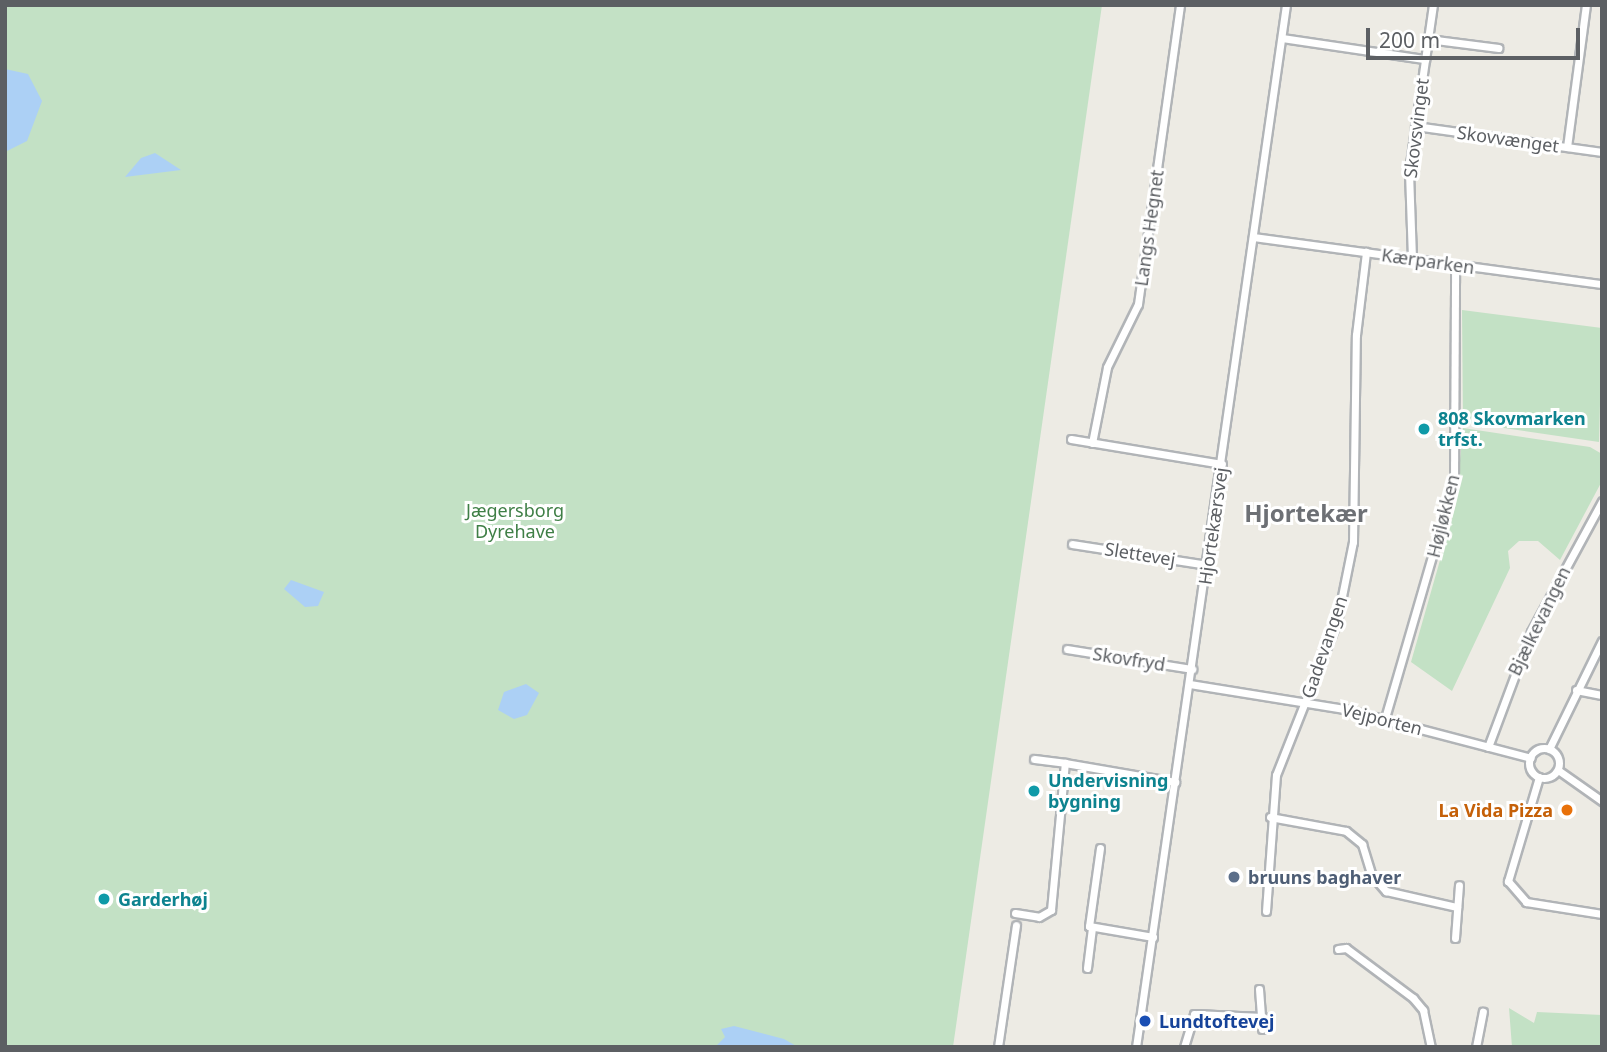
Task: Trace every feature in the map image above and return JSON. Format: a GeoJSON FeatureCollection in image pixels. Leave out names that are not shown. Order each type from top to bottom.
{"type":"FeatureCollection","features":[{"type":"Feature","properties":{"kind":"street","name":"Langs Hegnet"},"geometry":{"type":"LineString","coordinates":[[1092,443],[1107,367],[1138,304],[1180,5]]}},
{"type":"Feature","properties":{"kind":"street","name":"Hjortekærsvej"},"geometry":{"type":"LineString","coordinates":[[1136,1047],[1286,5]]}},
{"type":"Feature","properties":{"kind":"street","name":"Skovsvinget"},"geometry":{"type":"LineString","coordinates":[[1412,258],[1408,180],[1433,5]]}},
{"type":"Feature","properties":{"kind":"street"},"geometry":{"type":"LineString","coordinates":[[1567,147],[1586,5]]}},
{"type":"Feature","properties":{"kind":"street"},"geometry":{"type":"LineString","coordinates":[[1282,38],[1424,59]]}},
{"type":"Feature","properties":{"kind":"street"},"geometry":{"type":"LineString","coordinates":[[1428,39],[1498,48]]}},
{"type":"Feature","properties":{"kind":"street","name":"Skovvænget"},"geometry":{"type":"LineString","coordinates":[[1415,126],[1602,152]]}},
{"type":"Feature","properties":{"kind":"street","name":"Kærparken"},"geometry":{"type":"LineString","coordinates":[[1253,237],[1602,284]]}},
{"type":"Feature","properties":{"kind":"street","name":"Gadevangen"},"geometry":{"type":"LineString","coordinates":[[1266,911],[1270,817],[1281,759],[1337,621],[1352,544],[1356,335],[1366,252]]}},
{"type":"Feature","properties":{"kind":"street","name":"Højløkken"},"geometry":{"type":"LineString","coordinates":[[1385,718],[1453,487],[1455,264]]}},
{"type":"Feature","properties":{"kind":"street"},"geometry":{"type":"LineString","coordinates":[[1071,439],[1222,464]]}},
{"type":"Feature","properties":{"kind":"street","name":"Bjælkevangen"},"geometry":{"type":"LineString","coordinates":[[1488,747],[1531,632],[1602,501]]}},
{"type":"Feature","properties":{"kind":"street","name":"Slettevej"},"geometry":{"type":"LineString","coordinates":[[1072,544],[1207,565]]}},
{"type":"Feature","properties":{"kind":"street"},"geometry":{"type":"LineString","coordinates":[[1602,641],[1549,749],[1531,758],[1539,777],[1508,881],[1526,902],[1602,914]]}},
{"type":"Feature","properties":{"kind":"street","name":"Skovfryd"},"geometry":{"type":"LineString","coordinates":[[1067,649],[1192,669]]}},
{"type":"Feature","properties":{"kind":"street","name":"Vejporten"},"geometry":{"type":"LineString","coordinates":[[1190,684],[1385,718],[1531,758]]}},
{"type":"Feature","properties":{"kind":"street"},"geometry":{"type":"LineString","coordinates":[[1577,690],[1602,695]]}},
{"type":"Feature","properties":{"kind":"street"},"geometry":{"type":"LineString","coordinates":[[1549,749],[1558,757],[1558,770]]}},
{"type":"Feature","properties":{"kind":"street"},"geometry":{"type":"LineString","coordinates":[[1034,759],[1175,782]]}},
{"type":"Feature","properties":{"kind":"street"},"geometry":{"type":"LineString","coordinates":[[1015,913],[1039,917],[1051,910],[1065,764]]}},
{"type":"Feature","properties":{"kind":"street"},"geometry":{"type":"LineString","coordinates":[[1539,777],[1558,770]]}},
{"type":"Feature","properties":{"kind":"street"},"geometry":{"type":"LineString","coordinates":[[1558,770],[1602,801]]}},
{"type":"Feature","properties":{"kind":"street"},"geometry":{"type":"LineString","coordinates":[[1270,817],[1346,831],[1362,844],[1371,874],[1386,891],[1457,907]]}},
{"type":"Feature","properties":{"kind":"street"},"geometry":{"type":"LineString","coordinates":[[1087,968],[1100,848]]}},
{"type":"Feature","properties":{"kind":"street"},"geometry":{"type":"LineString","coordinates":[[1455,938],[1459,885]]}},
{"type":"Feature","properties":{"kind":"street"},"geometry":{"type":"LineString","coordinates":[[998,1047],[1016,925]]}},
{"type":"Feature","properties":{"kind":"street"},"geometry":{"type":"LineString","coordinates":[[1093,928],[1153,937]]}},
{"type":"Feature","properties":{"kind":"street"},"geometry":{"type":"LineString","coordinates":[[1338,949],[1346,947],[1413,998],[1423,1010],[1431,1047]]}},
{"type":"Feature","properties":{"kind":"street"},"geometry":{"type":"LineString","coordinates":[[1259,989],[1262,1029]]}},
{"type":"Feature","properties":{"kind":"street"},"geometry":{"type":"LineString","coordinates":[[1476,1047],[1483,1012]]}},
{"type":"Feature","properties":{"kind":"street"},"geometry":{"type":"LineString","coordinates":[[1184,1047],[1194,1013],[1262,1017]]}},
{"type":"Feature","properties":{"kind":"green space","name":"Jægersborg Dyrehave"},"geometry":{"type":"Polygon","coordinates":[[[5,5],[1102,5],[953,1047],[5,1047],[5,5]]]}},
{"type":"Feature","properties":{"kind":"green space"},"geometry":{"type":"Polygon","coordinates":[[[1462,310],[1602,328],[1599,442],[1463,422],[1462,310]]]}},
{"type":"Feature","properties":{"kind":"green space"},"geometry":{"type":"Polygon","coordinates":[[[1463,428],[1590,447],[1602,454],[1602,481],[1560,560],[1538,541],[1519,541],[1508,551],[1510,568],[1452,691],[1411,662],[1456,504],[1463,428]]]}},
{"type":"Feature","properties":{"kind":"green space"},"geometry":{"type":"Polygon","coordinates":[[[1509,1008],[1534,1023],[1537,1012],[1602,1015],[1602,1047],[1512,1047],[1509,1008]]]}},
{"type":"Feature","properties":{"kind":"water"},"geometry":{"type":"Polygon","coordinates":[[[5,69],[28,74],[42,101],[27,141],[5,152],[5,69]]]}},
{"type":"Feature","properties":{"kind":"water"},"geometry":{"type":"Polygon","coordinates":[[[155,153],[181,170],[125,177],[141,158],[155,153]]]}},
{"type":"Feature","properties":{"kind":"water"},"geometry":{"type":"Polygon","coordinates":[[[291,580],[324,592],[318,606],[305,607],[284,589],[291,580]]]}},
{"type":"Feature","properties":{"kind":"water"},"geometry":{"type":"Polygon","coordinates":[[[526,684],[539,693],[527,715],[514,719],[498,710],[504,692],[526,684]]]}},
{"type":"Feature","properties":{"kind":"water"},"geometry":{"type":"Polygon","coordinates":[[[734,1026],[784,1039],[798,1047],[715,1047],[725,1037],[721,1029],[734,1026]]]}},
{"type":"Feature","properties":{"kind":"place","name":"808 Skovmarken trfst."},"geometry":{"type":"Point","coordinates":[1424,429]}},
{"type":"Feature","properties":{"kind":"place","name":"Undervisning bygning"},"geometry":{"type":"Point","coordinates":[1034,791]}},
{"type":"Feature","properties":{"kind":"place","name":"La Vida Pizza"},"geometry":{"type":"Point","coordinates":[1567,810]}},
{"type":"Feature","properties":{"kind":"place","name":"bruuns baghaver"},"geometry":{"type":"Point","coordinates":[1234,877]}},
{"type":"Feature","properties":{"kind":"place","name":"Garderhøj"},"geometry":{"type":"Point","coordinates":[104,899]}},
{"type":"Feature","properties":{"kind":"place","name":"Lundtoftevej"},"geometry":{"type":"Point","coordinates":[1145,1021]}},
{"type":"Feature","properties":{"kind":"district","name":"Hjortekær"},"geometry":{"type":"Point","coordinates":[1306,513]}}]}
